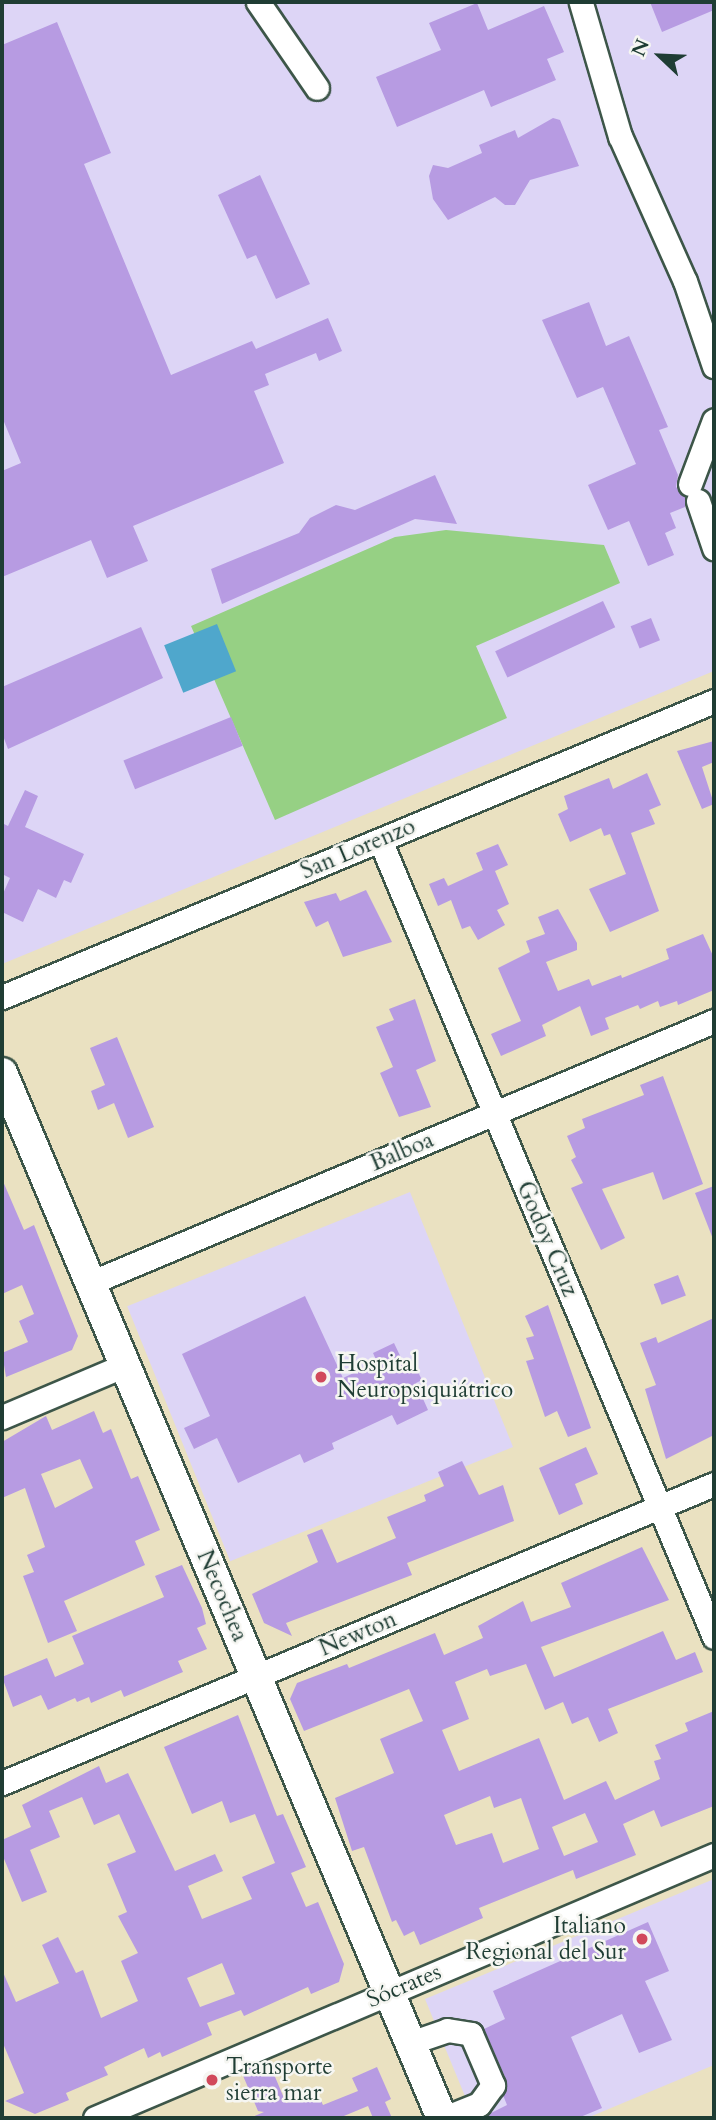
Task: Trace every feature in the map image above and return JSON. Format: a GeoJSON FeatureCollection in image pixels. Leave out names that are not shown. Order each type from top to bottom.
{"type":"FeatureCollection","features":[{"type":"Feature","properties":{"kind":"main road","name":"Necochea"},"geometry":{"type":"LineString","coordinates":[[2,1073],[443,2118]]}},
{"type":"Feature","properties":{"kind":"street"},"geometry":{"type":"LineString","coordinates":[[258,2],[317,88]]}},
{"type":"Feature","properties":{"kind":"street"},"geometry":{"type":"LineString","coordinates":[[582,2],[620,136],[685,281],[714,366]]}},
{"type":"Feature","properties":{"kind":"street"},"geometry":{"type":"LineString","coordinates":[[714,420],[694,493],[714,548]]}},
{"type":"Feature","properties":{"kind":"street","name":"San Lorenzo"},"geometry":{"type":"LineString","coordinates":[[2,997],[714,701]]}},
{"type":"Feature","properties":{"kind":"street","name":"Godoy Cruz"},"geometry":{"type":"LineString","coordinates":[[380,840],[714,1637]]}},
{"type":"Feature","properties":{"kind":"street","name":"Balboa"},"geometry":{"type":"LineString","coordinates":[[90,1283],[714,1021]]}},
{"type":"Feature","properties":{"kind":"street"},"geometry":{"type":"LineString","coordinates":[[2,1416],[125,1365]]}},
{"type":"Feature","properties":{"kind":"street","name":"Newton"},"geometry":{"type":"LineString","coordinates":[[2,1783],[714,1484]]}},
{"type":"Feature","properties":{"kind":"street","name":"Sócrates"},"geometry":{"type":"LineString","coordinates":[[95,2118],[714,1855]]}},
{"type":"Feature","properties":{"kind":"street"},"geometry":{"type":"LineString","coordinates":[[410,2043],[447,2030],[471,2034],[493,2085],[479,2104],[443,2118]]}},
{"type":"Feature","properties":{"kind":"shaded area"},"geometry":{"type":"Polygon","coordinates":[[[2,2],[714,2],[714,671],[2,964],[2,2]]]}},
{"type":"Feature","properties":{"kind":"shaded area","name":"Hospital Neuropsiquiátrico"},"geometry":{"type":"Polygon","coordinates":[[[410,1192],[513,1447],[230,1561],[127,1306],[410,1192]]]}},
{"type":"Feature","properties":{"kind":"shaded area","name":"Italiano Regional del Sur"},"geometry":{"type":"Polygon","coordinates":[[[714,1879],[714,2065],[587,2118],[474,2118],[425,1999],[714,1879]]]}},
{"type":"Feature","properties":{"kind":"green space"},"geometry":{"type":"Polygon","coordinates":[[[446,530],[604,545],[620,583],[476,646],[507,718],[275,820],[191,626],[395,537],[446,530]]]}},
{"type":"Feature","properties":{"kind":"water"},"geometry":{"type":"Polygon","coordinates":[[[217,624],[236,671],[183,693],[164,645],[217,624]]]}},
{"type":"Feature","properties":{"kind":"building"},"geometry":{"type":"Polygon","coordinates":[[[650,2],[714,2],[714,10],[662,32],[650,2]]]}},
{"type":"Feature","properties":{"kind":"building"},"geometry":{"type":"Polygon","coordinates":[[[477,3],[488,30],[544,6],[564,52],[547,59],[556,80],[491,107],[484,90],[397,127],[376,77],[441,50],[429,23],[477,3]]]}},
{"type":"Feature","properties":{"kind":"building"},"geometry":{"type":"Polygon","coordinates":[[[57,22],[111,153],[84,164],[171,375],[252,341],[256,349],[328,318],[342,351],[319,361],[316,353],[265,374],[269,385],[254,391],[284,463],[133,526],[148,561],[107,578],[91,540],[2,577],[2,471],[21,463],[2,417],[2,45],[57,22]]]}},
{"type":"Feature","properties":{"kind":"building"},"geometry":{"type":"Polygon","coordinates":[[[553,118],[560,120],[579,166],[530,180],[515,205],[505,205],[495,197],[448,220],[433,199],[429,176],[433,165],[448,168],[482,153],[479,145],[515,130],[518,138],[553,118]]]}},
{"type":"Feature","properties":{"kind":"building"},"geometry":{"type":"Polygon","coordinates":[[[260,175],[310,284],[276,299],[256,255],[247,259],[218,195],[260,175]]]}},
{"type":"Feature","properties":{"kind":"building"},"geometry":{"type":"Polygon","coordinates":[[[589,302],[606,346],[629,336],[668,427],[659,430],[678,475],[676,487],[685,497],[685,507],[670,513],[676,528],[665,533],[674,555],[648,566],[629,521],[608,530],[588,485],[636,464],[603,387],[577,398],[542,320],[589,302]]]}},
{"type":"Feature","properties":{"kind":"building"},"geometry":{"type":"Polygon","coordinates":[[[435,475],[457,524],[415,519],[222,604],[211,569],[299,533],[310,518],[336,505],[355,510],[435,475]]]}},
{"type":"Feature","properties":{"kind":"building"},"geometry":{"type":"Polygon","coordinates":[[[603,601],[615,627],[507,678],[495,651],[603,601]]]}},
{"type":"Feature","properties":{"kind":"building"},"geometry":{"type":"Polygon","coordinates":[[[651,618],[660,640],[640,648],[631,626],[651,618]]]}},
{"type":"Feature","properties":{"kind":"building"},"geometry":{"type":"Polygon","coordinates":[[[141,627],[163,678],[8,749],[2,733],[2,687],[141,627]]]}},
{"type":"Feature","properties":{"kind":"building"},"geometry":{"type":"Polygon","coordinates":[[[231,717],[243,746],[135,789],[123,760],[231,717]]]}},
{"type":"Feature","properties":{"kind":"building"},"geometry":{"type":"Polygon","coordinates":[[[714,741],[714,762],[702,767],[714,804],[702,809],[677,751],[714,741]]]}},
{"type":"Feature","properties":{"kind":"building"},"geometry":{"type":"Polygon","coordinates":[[[647,773],[661,805],[649,810],[655,824],[631,833],[659,911],[610,932],[589,889],[626,874],[610,834],[604,836],[601,828],[570,842],[558,814],[568,809],[564,796],[609,778],[613,789],[647,773]]]}},
{"type":"Feature","properties":{"kind":"building"},"geometry":{"type":"Polygon","coordinates":[[[25,790],[38,796],[25,827],[84,854],[71,883],[64,880],[56,898],[38,889],[23,922],[2,912],[2,896],[10,878],[2,874],[2,823],[8,826],[25,790]]]}},
{"type":"Feature","properties":{"kind":"building"},"geometry":{"type":"Polygon","coordinates":[[[498,844],[508,865],[495,871],[509,904],[497,910],[505,925],[478,940],[470,926],[462,929],[451,900],[438,906],[429,884],[444,878],[448,886],[483,870],[476,853],[498,844]]]}},
{"type":"Feature","properties":{"kind":"building"},"geometry":{"type":"Polygon","coordinates":[[[366,890],[392,942],[343,957],[328,921],[316,927],[304,902],[336,893],[340,901],[366,890]]]}},
{"type":"Feature","properties":{"kind":"building"},"geometry":{"type":"Polygon","coordinates":[[[558,909],[577,943],[577,950],[546,962],[558,991],[589,979],[592,986],[621,975],[622,978],[669,959],[666,949],[703,934],[714,958],[714,990],[678,1005],[677,1001],[660,1007],[658,1001],[640,1009],[638,1005],[605,1018],[609,1029],[591,1036],[580,1006],[542,1025],[546,1036],[501,1056],[491,1034],[521,1021],[498,968],[530,952],[526,941],[545,934],[538,917],[558,909]]]}},
{"type":"Feature","properties":{"kind":"building"},"geometry":{"type":"Polygon","coordinates":[[[415,999],[436,1061],[416,1070],[431,1107],[399,1117],[380,1073],[393,1067],[376,1027],[394,1020],[389,1009],[415,999]]]}},
{"type":"Feature","properties":{"kind":"building"},"geometry":{"type":"Polygon","coordinates":[[[117,1037],[154,1127],[128,1138],[114,1103],[98,1110],[91,1091],[105,1085],[90,1048],[117,1037]]]}},
{"type":"Feature","properties":{"kind":"building"},"geometry":{"type":"Polygon","coordinates":[[[663,1076],[703,1184],[663,1200],[653,1172],[602,1189],[625,1238],[601,1250],[571,1188],[583,1183],[571,1160],[576,1157],[567,1136],[585,1128],[582,1119],[644,1095],[640,1085],[663,1076]]]}},
{"type":"Feature","properties":{"kind":"building"},"geometry":{"type":"Polygon","coordinates":[[[2,1179],[24,1230],[34,1225],[78,1336],[72,1350],[6,1377],[2,1353],[28,1342],[19,1321],[34,1314],[22,1285],[2,1294],[2,1179]]]}},
{"type":"Feature","properties":{"kind":"building"},"geometry":{"type":"Polygon","coordinates":[[[714,1186],[714,1239],[713,1239],[695,1193],[714,1186]]]}},
{"type":"Feature","properties":{"kind":"building"},"geometry":{"type":"Polygon","coordinates":[[[678,1275],[686,1296],[662,1305],[654,1284],[678,1275]]]}},
{"type":"Feature","properties":{"kind":"building"},"geometry":{"type":"Polygon","coordinates":[[[305,1296],[343,1378],[377,1362],[373,1353],[394,1343],[404,1364],[412,1360],[422,1380],[416,1383],[428,1410],[397,1425],[392,1415],[332,1443],[334,1449],[304,1463],[300,1454],[238,1483],[217,1438],[194,1449],[184,1428],[210,1416],[182,1354],[305,1296]]]}},
{"type":"Feature","properties":{"kind":"building"},"geometry":{"type":"Polygon","coordinates":[[[548,1305],[591,1428],[568,1437],[557,1411],[545,1417],[526,1361],[534,1359],[526,1338],[534,1336],[525,1316],[548,1305]]]}},
{"type":"Feature","properties":{"kind":"building"},"geometry":{"type":"Polygon","coordinates":[[[714,1318],[714,1435],[666,1459],[645,1389],[656,1385],[640,1343],[656,1337],[658,1343],[714,1318]]]}},
{"type":"Feature","properties":{"kind":"building"},"geometry":{"type":"Polygon","coordinates":[[[94,1411],[103,1433],[111,1429],[131,1479],[138,1476],[160,1530],[135,1541],[145,1565],[64,1601],[77,1631],[48,1643],[23,1576],[34,1572],[27,1555],[45,1547],[25,1488],[2,1498],[2,1442],[46,1416],[52,1430],[94,1411]],[[80,1459],[41,1474],[55,1508],[93,1488],[80,1459]]]}},
{"type":"Feature","properties":{"kind":"building"},"geometry":{"type":"Polygon","coordinates":[[[586,1447],[598,1474],[575,1484],[583,1504],[559,1515],[539,1468],[586,1447]]]}},
{"type":"Feature","properties":{"kind":"building"},"geometry":{"type":"Polygon","coordinates":[[[462,1461],[479,1495],[503,1485],[514,1521],[407,1563],[412,1575],[286,1623],[292,1636],[264,1623],[252,1594],[318,1562],[307,1535],[322,1529],[337,1563],[396,1538],[387,1517],[426,1501],[424,1495],[444,1486],[438,1472],[462,1461]]]}},
{"type":"Feature","properties":{"kind":"building"},"geometry":{"type":"Polygon","coordinates":[[[642,1547],[669,1600],[541,1647],[554,1677],[663,1631],[676,1660],[695,1652],[703,1672],[608,1709],[618,1733],[599,1742],[588,1717],[572,1724],[563,1702],[545,1710],[526,1664],[490,1676],[487,1669],[455,1682],[469,1719],[442,1730],[459,1771],[539,1738],[564,1800],[606,1781],[615,1800],[660,1779],[654,1761],[661,1759],[655,1745],[688,1731],[685,1723],[714,1711],[714,1806],[661,1827],[654,1810],[623,1824],[636,1855],[576,1879],[573,1870],[479,1908],[483,1918],[420,1945],[414,1931],[404,1936],[396,1920],[392,1922],[364,1847],[352,1851],[335,1798],[394,1773],[380,1739],[423,1721],[409,1689],[304,1731],[290,1699],[297,1683],[347,1664],[349,1668],[435,1633],[444,1655],[483,1638],[478,1626],[523,1601],[531,1622],[571,1607],[561,1583],[642,1547]],[[490,1796],[444,1815],[456,1845],[492,1833],[503,1863],[539,1849],[521,1798],[494,1808],[490,1796]],[[585,1813],[552,1827],[564,1856],[598,1842],[585,1813]]]}},
{"type":"Feature","properties":{"kind":"building"},"geometry":{"type":"Polygon","coordinates":[[[182,1565],[202,1608],[206,1624],[197,1628],[207,1649],[178,1661],[183,1672],[124,1697],[121,1690],[91,1703],[89,1697],[77,1702],[75,1698],[48,1710],[41,1695],[13,1707],[2,1677],[47,1658],[55,1677],[84,1664],[72,1636],[164,1597],[155,1576],[182,1565]]]}},
{"type":"Feature","properties":{"kind":"building"},"geometry":{"type":"Polygon","coordinates":[[[238,1715],[277,1816],[283,1814],[306,1867],[291,1873],[306,1907],[318,1902],[344,1964],[339,1982],[311,1994],[308,1987],[244,2016],[241,2010],[207,2023],[212,2035],[162,2057],[160,2052],[148,2058],[144,2048],[104,2067],[108,2075],[66,2093],[69,2100],[35,2114],[5,2101],[24,2093],[2,2041],[2,1970],[16,2002],[59,1983],[42,1945],[58,1937],[76,1973],[83,1970],[101,2018],[138,2001],[121,1961],[138,1953],[118,1916],[127,1912],[107,1864],[136,1852],[119,1814],[94,1825],[82,1797],[49,1811],[60,1837],[30,1850],[47,1892],[22,1902],[2,1854],[2,1840],[31,1827],[22,1805],[99,1766],[106,1783],[128,1773],[175,1871],[215,1854],[223,1871],[188,1886],[202,1919],[252,1899],[242,1877],[275,1863],[255,1814],[230,1823],[222,1801],[192,1814],[164,1747],[238,1715]],[[222,1963],[187,1978],[200,2007],[235,1994],[222,1963]]]}},
{"type":"Feature","properties":{"kind":"building"},"geometry":{"type":"Polygon","coordinates":[[[648,1922],[669,1971],[645,1981],[672,2040],[639,2053],[622,2014],[571,2037],[602,2108],[578,2118],[481,2118],[507,2105],[503,2095],[506,2079],[484,2029],[505,2019],[493,1991],[648,1922]]]}},
{"type":"Feature","properties":{"kind":"building"},"geometry":{"type":"Polygon","coordinates":[[[268,2060],[286,2103],[316,2090],[323,2105],[358,2091],[352,2078],[377,2067],[391,2099],[385,2102],[392,2118],[373,2118],[368,2106],[339,2118],[250,2118],[264,2112],[258,2111],[241,2071],[268,2060]]]}},
{"type":"Feature","properties":{"kind":"place","name":"Hospital Neuropsiquiátrico"},"geometry":{"type":"Point","coordinates":[321,1377]}},
{"type":"Feature","properties":{"kind":"place","name":"Italiano Regional del Sur"},"geometry":{"type":"Point","coordinates":[642,1939]}},
{"type":"Feature","properties":{"kind":"place","name":"Transporte sierra mar"},"geometry":{"type":"Point","coordinates":[212,2080]}}]}
